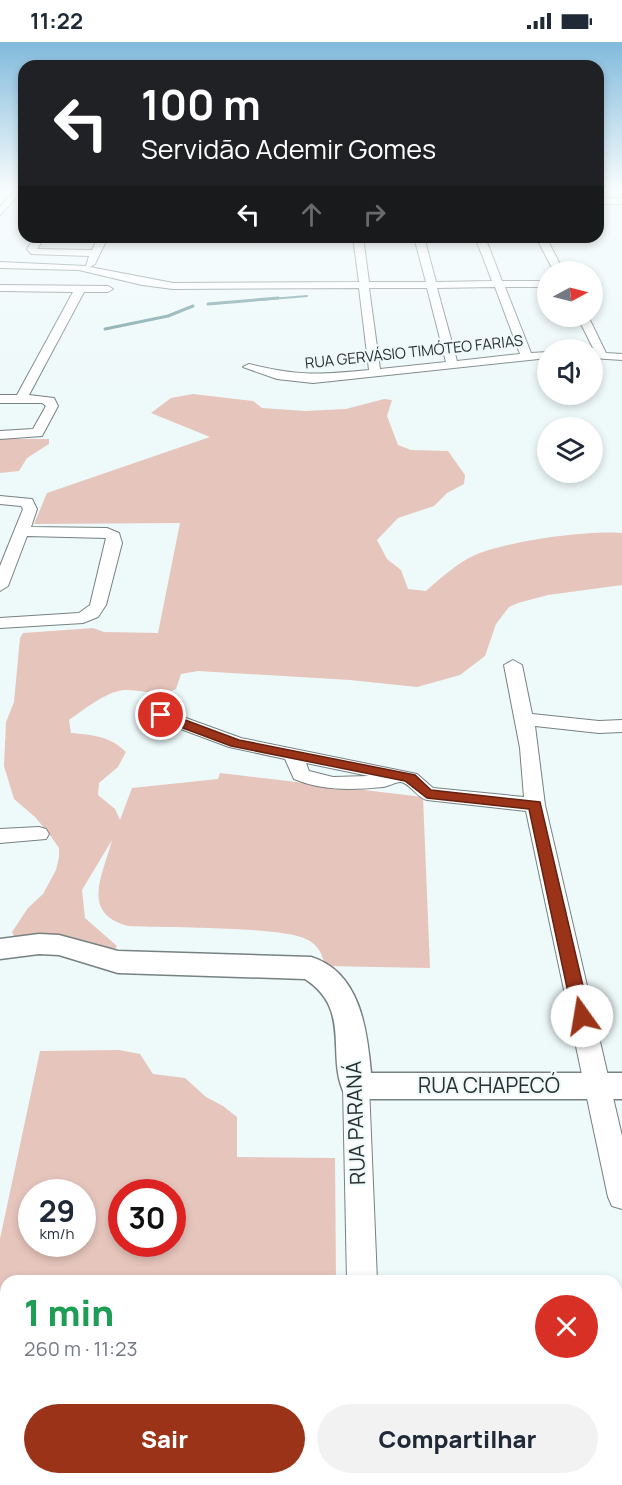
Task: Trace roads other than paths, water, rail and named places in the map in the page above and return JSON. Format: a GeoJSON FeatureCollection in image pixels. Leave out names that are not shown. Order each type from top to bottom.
{"type":"FeatureCollection","features":[{"type":"Feature","properties":{"kind":"street"},"geometry":{"type":"LineString","coordinates":[[87,270],[93,256]]}},
{"type":"Feature","properties":{"kind":"street"},"geometry":{"type":"LineString","coordinates":[[361,256],[375,373]]}},
{"type":"Feature","properties":{"kind":"street"},"geometry":{"type":"LineString","coordinates":[[424,256],[452,363]]}},
{"type":"Feature","properties":{"kind":"street"},"geometry":{"type":"LineString","coordinates":[[487,256],[526,355]]}},
{"type":"Feature","properties":{"kind":"street"},"geometry":{"type":"LineString","coordinates":[[0,267],[87,270],[154,287],[500,289],[537,292]]}},
{"type":"Feature","properties":{"kind":"street"},"geometry":{"type":"LineString","coordinates":[[500,289],[537,285]]}},
{"type":"Feature","properties":{"kind":"street"},"geometry":{"type":"LineString","coordinates":[[0,302],[4,288],[108,289]]}},
{"type":"Feature","properties":{"kind":"street"},"geometry":{"type":"LineString","coordinates":[[21,399],[80,289]]}},
{"type":"Feature","properties":{"kind":"street","name":"RUA GERVÁSIO TIMÓTEO FARIAS"},"geometry":{"type":"LineString","coordinates":[[249,367],[277,375],[314,379],[537,355]]}},
{"type":"Feature","properties":{"kind":"street"},"geometry":{"type":"LineString","coordinates":[[603,355],[622,357]]}},
{"type":"Feature","properties":{"kind":"street"},"geometry":{"type":"LineString","coordinates":[[0,399],[50,400],[51,408],[38,434],[0,435]]}},
{"type":"Feature","properties":{"kind":"street"},"geometry":{"type":"LineString","coordinates":[[0,500],[22,501],[29,505],[22,531],[0,586]]}},
{"type":"Feature","properties":{"kind":"street"},"geometry":{"type":"LineString","coordinates":[[0,623],[83,618],[92,613],[98,605],[114,543],[114,536],[107,532],[22,531]]}},
{"type":"Feature","properties":{"kind":"street"},"geometry":{"type":"LineString","coordinates":[[513,665],[530,748],[535,805],[610,1086],[622,1197]]}},
{"type":"Feature","properties":{"kind":"street"},"geometry":{"type":"LineString","coordinates":[[161,715],[236,743],[294,755],[301,775],[311,780],[356,783],[410,778],[427,794],[535,805]]}},
{"type":"Feature","properties":{"kind":"street"},"geometry":{"type":"LineString","coordinates":[[525,718],[599,727],[622,726]]}},
{"type":"Feature","properties":{"kind":"street"},"geometry":{"type":"LineString","coordinates":[[0,836],[39,834]]}},
{"type":"Feature","properties":{"kind":"street","name":"RUA PARANÁ"},"geometry":{"type":"LineString","coordinates":[[0,949],[17,945],[49,945],[118,962],[296,966],[322,974],[333,984],[343,1002],[353,1045],[362,1275]]}},
{"type":"Feature","properties":{"kind":"street","name":"RUA CHAPECÓ"},"geometry":{"type":"LineString","coordinates":[[356,1086],[610,1086]]}},
{"type":"Feature","properties":{"kind":"waterway"},"geometry":{"type":"LineString","coordinates":[[259,300],[307,296]]}},
{"type":"Feature","properties":{"kind":"waterway"},"geometry":{"type":"LineString","coordinates":[[208,304],[278,298]]}},
{"type":"Feature","properties":{"kind":"waterway"},"geometry":{"type":"LineString","coordinates":[[105,329],[168,316],[193,306]]}}]}
